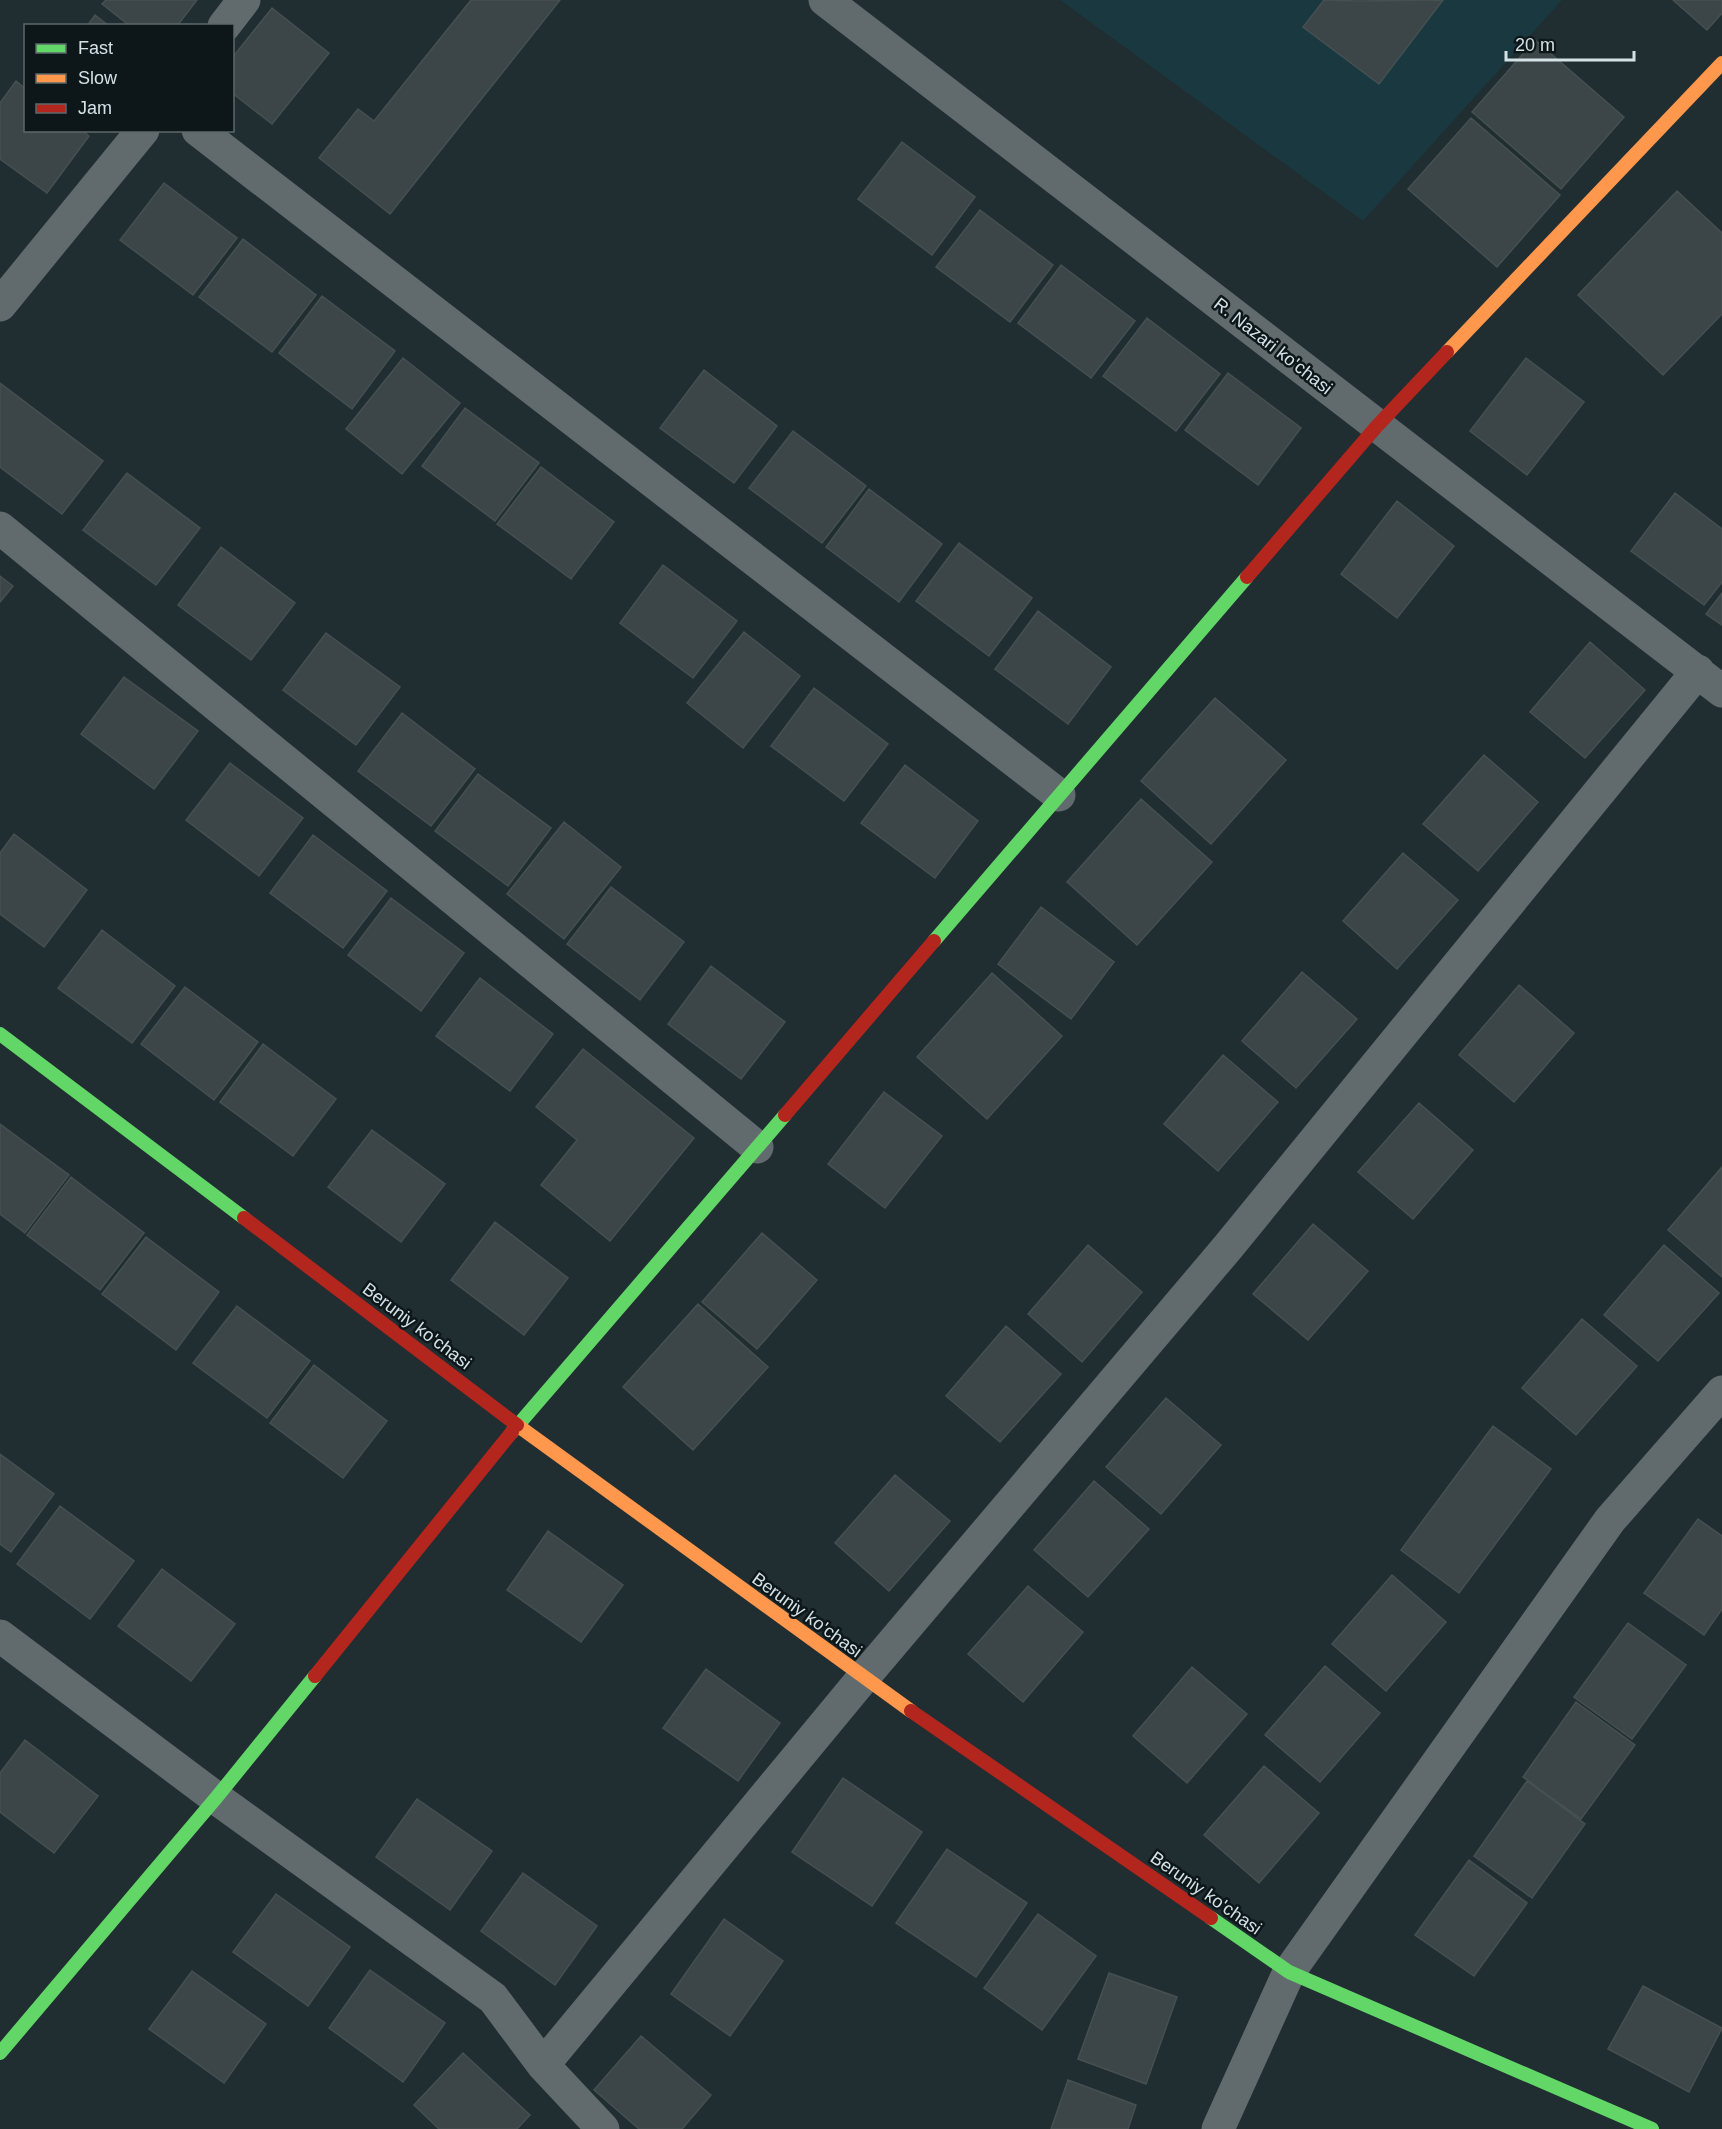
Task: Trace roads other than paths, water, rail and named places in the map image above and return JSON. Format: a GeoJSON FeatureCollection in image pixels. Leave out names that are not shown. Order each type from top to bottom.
{"type":"FeatureCollection","features":[{"type":"Feature","properties":{"kind":"street"},"geometry":{"type":"LineString","coordinates":[[226,24],[244,0]]}},
{"type":"Feature","properties":{"kind":"street","name":"R. Nazari ko'chasi"},"geometry":{"type":"LineString","coordinates":[[825,0],[1710,681]]}},
{"type":"Feature","properties":{"kind":"street"},"geometry":{"type":"LineString","coordinates":[[0,2052],[216,1798],[518,1425],[1377,426],[1722,63]]}},
{"type":"Feature","properties":{"kind":"street"},"geometry":{"type":"LineString","coordinates":[[0,305],[141,132]]}},
{"type":"Feature","properties":{"kind":"street"},"geometry":{"type":"LineString","coordinates":[[201,132],[1059,795]]}},
{"type":"Feature","properties":{"kind":"street"},"geometry":{"type":"LineString","coordinates":[[0,528],[757,1148]]}},
{"type":"Feature","properties":{"kind":"street"},"geometry":{"type":"LineString","coordinates":[[543,2065],[863,1678],[1710,681]]}},
{"type":"Feature","properties":{"kind":"street","name":"Beruniy ko'chasi"},"geometry":{"type":"LineString","coordinates":[[0,1034],[518,1425],[863,1678],[1289,1972],[1652,2129]]}},
{"type":"Feature","properties":{"kind":"street"},"geometry":{"type":"LineString","coordinates":[[1218,2129],[1289,1972],[1610,1520],[1722,1392]]}},
{"type":"Feature","properties":{"kind":"street"},"geometry":{"type":"LineString","coordinates":[[0,1636],[216,1798],[493,1998],[543,2065],[603,2129]]}}]}
